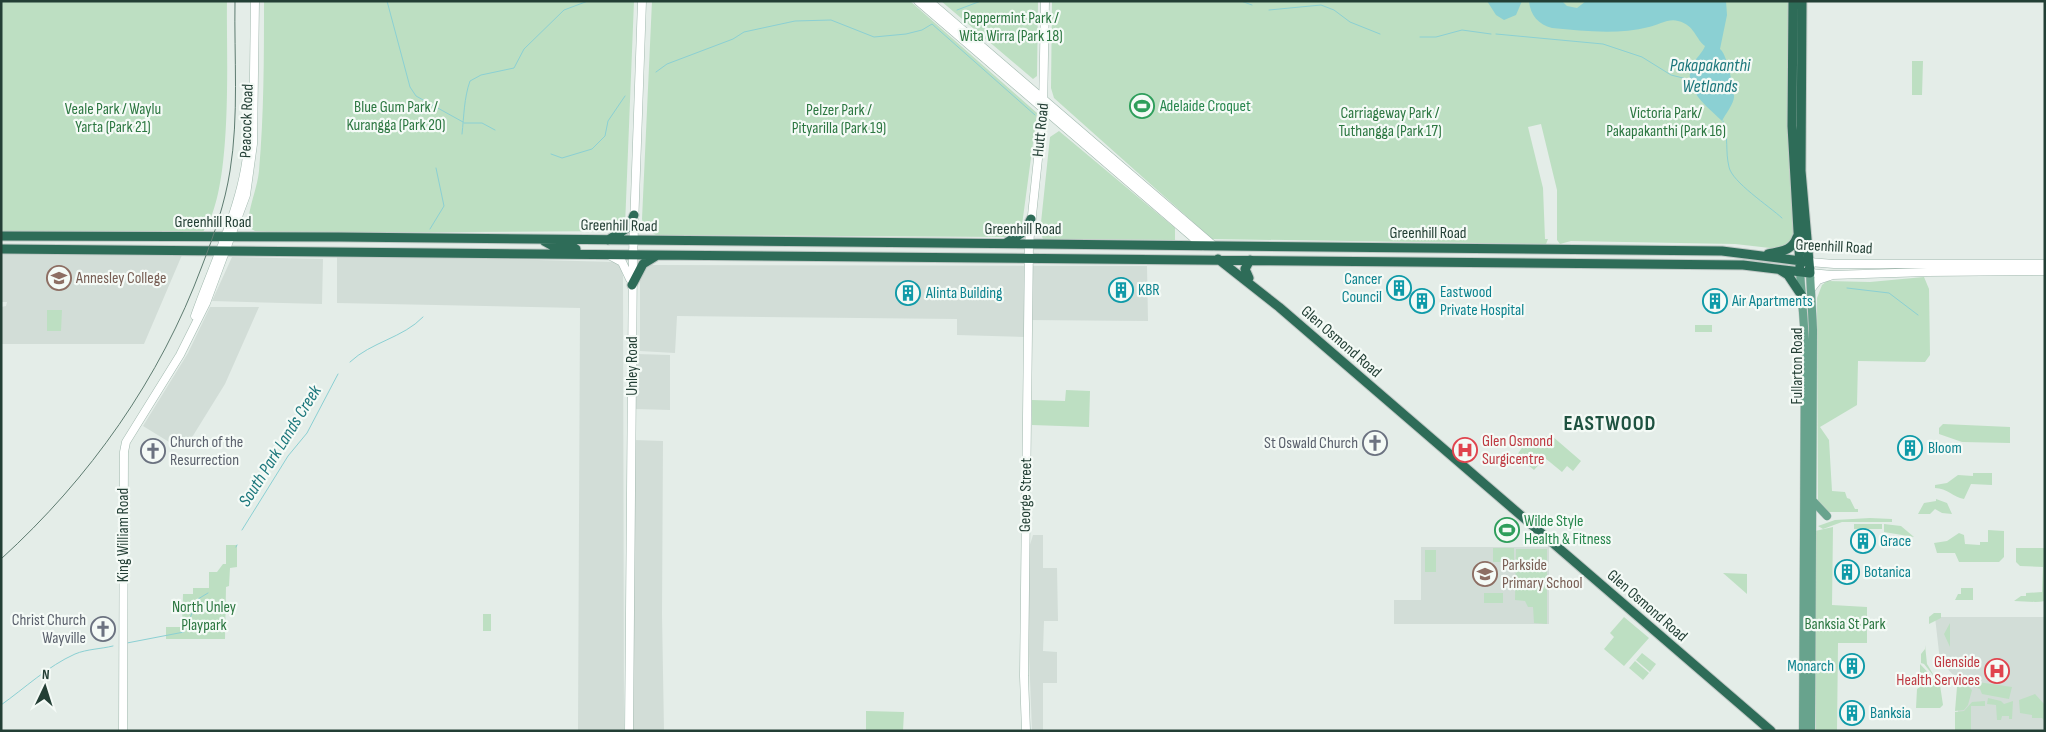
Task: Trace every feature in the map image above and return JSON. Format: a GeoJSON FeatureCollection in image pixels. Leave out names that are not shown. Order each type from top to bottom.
{"type":"FeatureCollection","features":[{"type":"Feature","properties":{"kind":"highway","name":"Fullarton Road"},"geometry":{"type":"LineString","coordinates":[[1793,1],[1792,126],[1798,236],[1804,261]]}},
{"type":"Feature","properties":{"kind":"highway","name":"Fullarton Road"},"geometry":{"type":"LineString","coordinates":[[1802,1],[1801,171],[1805,272]]}},
{"type":"Feature","properties":{"kind":"highway"},"geometry":{"type":"LineString","coordinates":[[606,241],[629,227],[634,216]]}},
{"type":"Feature","properties":{"kind":"highway"},"geometry":{"type":"LineString","coordinates":[[1004,244],[1024,231],[1031,219]]}},
{"type":"Feature","properties":{"kind":"highway","name":"Greenhill Road"},"geometry":{"type":"LineString","coordinates":[[1,236],[340,237],[674,242],[1722,251],[1804,261]]}},
{"type":"Feature","properties":{"kind":"highway"},"geometry":{"type":"LineString","coordinates":[[1759,255],[1786,251],[1795,244],[1798,236]]}},
{"type":"Feature","properties":{"kind":"highway"},"geometry":{"type":"LineString","coordinates":[[141,237],[150,244],[148,250]]}},
{"type":"Feature","properties":{"kind":"highway"},"geometry":{"type":"LineString","coordinates":[[268,237],[264,239],[264,243],[279,252]]}},
{"type":"Feature","properties":{"kind":"highway"},"geometry":{"type":"LineString","coordinates":[[330,252],[332,246],[340,237]]}},
{"type":"Feature","properties":{"kind":"highway"},"geometry":{"type":"LineString","coordinates":[[389,238],[404,245],[397,253]]}},
{"type":"Feature","properties":{"kind":"highway"},"geometry":{"type":"LineString","coordinates":[[541,240],[553,246],[573,247],[576,249],[576,254]]}},
{"type":"Feature","properties":{"kind":"highway"},"geometry":{"type":"LineString","coordinates":[[674,242],[673,245],[682,255]]}},
{"type":"Feature","properties":{"kind":"highway"},"geometry":{"type":"LineString","coordinates":[[771,242],[781,248],[778,256]]}},
{"type":"Feature","properties":{"kind":"highway"},"geometry":{"type":"LineString","coordinates":[[794,242],[792,248],[800,256]]}},
{"type":"Feature","properties":{"kind":"highway"},"geometry":{"type":"LineString","coordinates":[[873,243],[876,250],[874,257]]}},
{"type":"Feature","properties":{"kind":"highway"},"geometry":{"type":"LineString","coordinates":[[986,244],[990,251],[989,258]]}},
{"type":"Feature","properties":{"kind":"highway"},"geometry":{"type":"LineString","coordinates":[[1093,245],[1093,258]]}},
{"type":"Feature","properties":{"kind":"highway","name":"Glen Osmond Road"},"geometry":{"type":"LineString","coordinates":[[1204,246],[1218,260],[1278,307],[1771,731]]}},
{"type":"Feature","properties":{"kind":"highway","name":"Glen Osmond Road"},"geometry":{"type":"LineString","coordinates":[[1214,246],[1268,294],[1278,307]]}},
{"type":"Feature","properties":{"kind":"highway","name":"Greenhill Road"},"geometry":{"type":"LineString","coordinates":[[1,249],[1744,265],[1805,272]]}},
{"type":"Feature","properties":{"kind":"highway"},"geometry":{"type":"LineString","coordinates":[[632,285],[644,262],[661,255]]}},
{"type":"Feature","properties":{"kind":"highway"},"geometry":{"type":"LineString","coordinates":[[1249,278],[1245,269],[1250,260]]}},
{"type":"Feature","properties":{"kind":"highway"},"geometry":{"type":"LineString","coordinates":[[1780,270],[1791,279],[1802,296]]}},
{"type":"Feature","properties":{"kind":"main road","name":"Peacock Road"},"geometry":{"type":"LineString","coordinates":[[228,237],[243,179],[248,145],[250,1]]}},
{"type":"Feature","properties":{"kind":"main road","name":"Peacock Road"},"geometry":{"type":"LineString","coordinates":[[228,237],[246,195],[252,161],[255,1]]}},
{"type":"Feature","properties":{"kind":"main road","name":"Unley Road"},"geometry":{"type":"LineString","coordinates":[[629,731],[632,285],[642,1]]}},
{"type":"Feature","properties":{"kind":"main road","name":"Glen Osmond Road"},"geometry":{"type":"LineString","coordinates":[[918,1],[1204,246]]}},
{"type":"Feature","properties":{"kind":"main road","name":"Glen Osmond Road"},"geometry":{"type":"LineString","coordinates":[[929,1],[1214,246]]}},
{"type":"Feature","properties":{"kind":"main road","name":"Hutt Road"},"geometry":{"type":"LineString","coordinates":[[1028,258],[1044,98],[1044,1]]}},
{"type":"Feature","properties":{"kind":"main road","name":"King William Road"},"geometry":{"type":"LineString","coordinates":[[123,731],[124,452],[126,442],[180,356],[228,237]]}},
{"type":"Feature","properties":{"kind":"main road"},"geometry":{"type":"LineString","coordinates":[[608,255],[622,262],[632,285]]}},
{"type":"Feature","properties":{"kind":"main road","name":"George Street"},"geometry":{"type":"LineString","coordinates":[[1026,731],[1024,676],[1028,258]]}},
{"type":"Feature","properties":{"kind":"main road","name":"Greenhill Road"},"geometry":{"type":"LineString","coordinates":[[1804,261],[1843,264],[2045,264]]}},
{"type":"Feature","properties":{"kind":"main road","name":"Greenhill Road"},"geometry":{"type":"LineString","coordinates":[[1805,272],[1832,275],[2045,271]]}},
{"type":"Feature","properties":{"kind":"main road","name":"Fullarton Road"},"geometry":{"type":"LineString","coordinates":[[1805,272],[1811,289],[1813,330],[1811,731]]}},
{"type":"Feature","properties":{"kind":"main road","name":"Fullarton Road"},"geometry":{"type":"LineString","coordinates":[[1803,731],[1805,340],[1802,296],[1805,272]]}},
{"type":"Feature","properties":{"kind":"main road"},"geometry":{"type":"LineString","coordinates":[[1811,289],[1818,280],[1832,275]]}},
{"type":"Feature","properties":{"kind":"main road"},"geometry":{"type":"LineString","coordinates":[[1812,500],[1827,516]]}},
{"type":"Feature","properties":{"kind":"shaded area","name":"Annesley College"},"geometry":{"type":"Polygon","coordinates":[[[1,254],[182,255],[144,344],[1,344],[1,307],[6,306],[7,302],[1,302],[1,254]]]}},
{"type":"Feature","properties":{"kind":"shaded area"},"geometry":{"type":"Polygon","coordinates":[[[337,255],[616,262],[620,264],[623,276],[624,731],[578,731],[580,308],[337,303],[337,255]]]}},
{"type":"Feature","properties":{"kind":"shaded area"},"geometry":{"type":"Polygon","coordinates":[[[232,257],[323,259],[322,304],[212,301],[232,257]]]}},
{"type":"Feature","properties":{"kind":"shaded area"},"geometry":{"type":"Polygon","coordinates":[[[651,265],[1147,266],[1148,321],[1026,320],[1025,337],[957,335],[957,319],[677,316],[675,353],[640,351],[640,273],[651,265]]]}},
{"type":"Feature","properties":{"kind":"shaded area"},"geometry":{"type":"Polygon","coordinates":[[[210,307],[259,307],[225,384],[186,447],[177,441],[174,445],[143,426],[188,353],[210,307]]]}},
{"type":"Feature","properties":{"kind":"shaded area"},"geometry":{"type":"Polygon","coordinates":[[[636,354],[670,355],[670,410],[635,409],[636,354]]]}},
{"type":"Feature","properties":{"kind":"shaded area"},"geometry":{"type":"Polygon","coordinates":[[[634,440],[663,441],[662,614],[664,731],[633,731],[634,440]]]}},
{"type":"Feature","properties":{"kind":"shaded area"},"geometry":{"type":"Polygon","coordinates":[[[1033,535],[1043,535],[1043,568],[1057,568],[1058,621],[1044,621],[1043,651],[1057,652],[1057,683],[1043,683],[1043,731],[1032,731],[1028,628],[1029,548],[1033,535]]]}},
{"type":"Feature","properties":{"kind":"shaded area","name":"Parkside Primary School"},"geometry":{"type":"Polygon","coordinates":[[[1421,547],[1549,547],[1549,624],[1394,624],[1394,600],[1421,600],[1421,547]]]}},
{"type":"Feature","properties":{"kind":"shaded area","name":"Glenside Health Services"},"geometry":{"type":"Polygon","coordinates":[[[1935,617],[2045,617],[2045,731],[1958,731],[1958,680],[1940,661],[1935,617]]]}},
{"type":"Feature","properties":{"kind":"green space","name":"Veale Park / Waylu Yarta (Park 21)"},"geometry":{"type":"Polygon","coordinates":[[[1,1],[227,1],[227,87],[224,156],[219,188],[212,214],[202,233],[1,232],[1,1]]]}},
{"type":"Feature","properties":{"kind":"green space","name":"Blue Gum Park / Kurangga (Park 20)"},"geometry":{"type":"Polygon","coordinates":[[[264,1],[634,1],[625,226],[619,231],[278,233],[255,231],[248,227],[249,212],[258,178],[261,150],[264,1]]]}},
{"type":"Feature","properties":{"kind":"green space","name":"Pelzer Park / Pityarilla (Park 19)"},"geometry":{"type":"Polygon","coordinates":[[[652,1],[910,1],[1037,113],[1022,225],[1006,237],[656,235],[644,229],[642,219],[652,1]]]}},
{"type":"Feature","properties":{"kind":"green space","name":"Peppermint Park / Wita Wirra (Park 18)"},"geometry":{"type":"Polygon","coordinates":[[[941,1],[1038,1],[1037,76],[1033,79],[941,1]]]}},
{"type":"Feature","properties":{"kind":"green space","name":"Carriageway Park / Tuthangga (Park 17)"},"geometry":{"type":"Polygon","coordinates":[[[1052,1],[1789,1],[1794,238],[1791,245],[1779,249],[1735,244],[1571,241],[1560,244],[1557,240],[1557,190],[1541,124],[1528,127],[1543,188],[1545,239],[1548,239],[1546,244],[1212,239],[1054,98],[1051,88],[1052,1]]]}},
{"type":"Feature","properties":{"kind":"green space"},"geometry":{"type":"Polygon","coordinates":[[[1912,61],[1923,61],[1922,95],[1912,95],[1912,61]]]}},
{"type":"Feature","properties":{"kind":"green space"},"geometry":{"type":"Polygon","coordinates":[[[1059,131],[1175,228],[1175,240],[1043,239],[1040,232],[1050,137],[1059,131]]]}},
{"type":"Feature","properties":{"kind":"green space"},"geometry":{"type":"Polygon","coordinates":[[[1924,277],[1929,289],[1930,355],[1925,362],[1858,361],[1857,405],[1820,427],[1829,440],[1832,491],[1845,492],[1855,509],[1858,509],[1858,512],[1829,512],[1818,507],[1817,298],[1822,285],[1827,281],[1870,282],[1924,277]]]}},
{"type":"Feature","properties":{"kind":"green space"},"geometry":{"type":"Polygon","coordinates":[[[47,310],[62,310],[61,331],[47,331],[47,310]]]}},
{"type":"Feature","properties":{"kind":"green space"},"geometry":{"type":"Polygon","coordinates":[[[1695,325],[1712,325],[1712,332],[1695,332],[1695,325]]]}},
{"type":"Feature","properties":{"kind":"green space"},"geometry":{"type":"Polygon","coordinates":[[[1066,390],[1090,391],[1089,427],[1032,425],[1032,400],[1065,401],[1066,390]]]}},
{"type":"Feature","properties":{"kind":"green space"},"geometry":{"type":"Polygon","coordinates":[[[1943,424],[2010,427],[2010,443],[1962,442],[1939,434],[1939,428],[1943,424]]]}},
{"type":"Feature","properties":{"kind":"green space"},"geometry":{"type":"Polygon","coordinates":[[[1552,436],[1581,461],[1573,471],[1567,466],[1562,472],[1545,458],[1534,470],[1517,455],[1524,445],[1524,437],[1552,436]]]}},
{"type":"Feature","properties":{"kind":"green space"},"geometry":{"type":"Polygon","coordinates":[[[1973,473],[1992,473],[1992,485],[1971,484],[1964,499],[1943,489],[1935,488],[1935,485],[1947,483],[1958,475],[1973,476],[1973,473]]]}},
{"type":"Feature","properties":{"kind":"green space"},"geometry":{"type":"Polygon","coordinates":[[[1936,499],[1947,503],[1952,514],[1942,513],[1935,509],[1930,514],[1918,514],[1924,503],[1936,501],[1936,499]]]}},
{"type":"Feature","properties":{"kind":"green space"},"geometry":{"type":"Polygon","coordinates":[[[1892,519],[1892,522],[1842,522],[1823,529],[1818,526],[1835,520],[1892,519]]]}},
{"type":"Feature","properties":{"kind":"green space"},"geometry":{"type":"Polygon","coordinates":[[[1854,524],[1882,524],[1882,529],[1854,529],[1854,524]]]}},
{"type":"Feature","properties":{"kind":"green space"},"geometry":{"type":"Polygon","coordinates":[[[1884,524],[1901,526],[1914,537],[1884,532],[1884,524]]]}},
{"type":"Feature","properties":{"kind":"green space","name":"Banksia St Park"},"geometry":{"type":"Polygon","coordinates":[[[1833,527],[1832,605],[1867,607],[1867,643],[1838,643],[1837,731],[1816,731],[1815,531],[1833,527]]]}},
{"type":"Feature","properties":{"kind":"green space"},"geometry":{"type":"Polygon","coordinates":[[[1988,530],[2004,531],[2004,557],[1999,562],[1959,562],[1955,553],[1937,553],[1934,543],[1947,541],[1959,533],[1964,535],[1965,544],[1980,545],[1980,542],[1988,542],[1988,530]]]}},
{"type":"Feature","properties":{"kind":"green space","name":"North Unley Playpark"},"geometry":{"type":"Polygon","coordinates":[[[226,545],[237,545],[237,567],[230,568],[229,586],[226,587],[225,639],[166,639],[166,627],[182,627],[183,594],[193,594],[193,588],[209,588],[209,572],[217,572],[223,564],[226,564],[226,545]]]}},
{"type":"Feature","properties":{"kind":"green space"},"geometry":{"type":"Polygon","coordinates":[[[1493,548],[1514,548],[1514,562],[1493,562],[1493,548]]]}},
{"type":"Feature","properties":{"kind":"green space"},"geometry":{"type":"Polygon","coordinates":[[[2016,548],[2045,548],[2045,601],[2014,601],[2021,596],[2026,596],[2026,593],[2042,592],[2043,567],[2020,566],[2016,562],[2016,548]]]}},
{"type":"Feature","properties":{"kind":"green space"},"geometry":{"type":"Polygon","coordinates":[[[1516,549],[1547,549],[1547,624],[1534,623],[1533,607],[1528,607],[1525,601],[1515,600],[1516,549]]]}},
{"type":"Feature","properties":{"kind":"green space"},"geometry":{"type":"Polygon","coordinates":[[[1425,550],[1436,550],[1436,572],[1425,572],[1425,550]]]}},
{"type":"Feature","properties":{"kind":"green space"},"geometry":{"type":"Polygon","coordinates":[[[1723,573],[1747,574],[1747,594],[1723,573]]]}},
{"type":"Feature","properties":{"kind":"green space"},"geometry":{"type":"Polygon","coordinates":[[[1961,588],[1973,588],[1973,600],[1955,600],[1958,594],[1961,594],[1961,588]]]}},
{"type":"Feature","properties":{"kind":"green space"},"geometry":{"type":"Polygon","coordinates":[[[1484,593],[1503,593],[1503,603],[1484,603],[1484,593]]]}},
{"type":"Feature","properties":{"kind":"green space"},"geometry":{"type":"Polygon","coordinates":[[[1934,613],[1941,613],[1941,618],[1929,624],[1929,617],[1934,613]]]}},
{"type":"Feature","properties":{"kind":"green space"},"geometry":{"type":"Polygon","coordinates":[[[483,614],[491,614],[491,631],[483,631],[483,614]]]}},
{"type":"Feature","properties":{"kind":"green space"},"geometry":{"type":"Polygon","coordinates":[[[1624,617],[1649,638],[1624,666],[1604,649],[1614,637],[1610,633],[1624,617]]]}},
{"type":"Feature","properties":{"kind":"green space"},"geometry":{"type":"Polygon","coordinates":[[[1950,623],[1950,647],[1944,634],[1950,623]]]}},
{"type":"Feature","properties":{"kind":"green space"},"geometry":{"type":"Polygon","coordinates":[[[1925,645],[1927,664],[1936,679],[1924,664],[1921,663],[1921,654],[1925,649],[1925,645]]]}},
{"type":"Feature","properties":{"kind":"green space"},"geometry":{"type":"Polygon","coordinates":[[[1642,653],[1656,664],[1650,672],[1636,660],[1642,653]]]}},
{"type":"Feature","properties":{"kind":"green space"},"geometry":{"type":"Polygon","coordinates":[[[1635,661],[1649,673],[1643,680],[1629,668],[1635,661]]]}},
{"type":"Feature","properties":{"kind":"green space"},"geometry":{"type":"Polygon","coordinates":[[[1920,664],[1940,685],[1943,705],[1940,708],[1916,708],[1917,689],[1920,687],[1920,664]]]}},
{"type":"Feature","properties":{"kind":"green space"},"geometry":{"type":"Polygon","coordinates":[[[1971,681],[2012,687],[2009,699],[1982,694],[1980,689],[1971,686],[1971,681]]]}},
{"type":"Feature","properties":{"kind":"green space"},"geometry":{"type":"Polygon","coordinates":[[[1966,684],[1972,690],[1968,705],[1964,710],[1955,711],[1957,687],[1966,684]]]}},
{"type":"Feature","properties":{"kind":"green space"},"geometry":{"type":"Polygon","coordinates":[[[2035,694],[2045,705],[2045,721],[2042,718],[2032,718],[2032,715],[2020,713],[2019,700],[2035,694]]]}},
{"type":"Feature","properties":{"kind":"green space"},"geometry":{"type":"Polygon","coordinates":[[[1988,698],[2001,701],[2004,704],[2013,701],[2012,719],[2009,719],[2009,716],[2002,716],[2001,720],[1997,720],[1996,705],[1987,704],[1988,698]]]}},
{"type":"Feature","properties":{"kind":"green space"},"geometry":{"type":"Polygon","coordinates":[[[1985,701],[1985,706],[1971,706],[1971,731],[1955,731],[1955,712],[1964,711],[1972,702],[1985,701]]]}},
{"type":"Feature","properties":{"kind":"green space"},"geometry":{"type":"Polygon","coordinates":[[[866,711],[904,712],[903,731],[866,731],[866,711]]]}},
{"type":"Feature","properties":{"kind":"water"},"geometry":{"type":"Polygon","coordinates":[[[1487,1],[1522,1],[1516,15],[1504,20],[1496,15],[1487,1]]]}},
{"type":"Feature","properties":{"kind":"water","name":"Pakapakanthi Wetlands"},"geometry":{"type":"Polygon","coordinates":[[[1529,1],[1562,1],[1567,6],[1577,8],[1586,1],[1726,1],[1727,15],[1720,49],[1727,63],[1734,98],[1722,121],[1693,90],[1690,82],[1692,65],[1705,46],[1692,29],[1684,23],[1671,20],[1649,27],[1613,32],[1552,28],[1536,19],[1531,11],[1529,1]]]}},
{"type":"Feature","properties":{"kind":"waterway"},"geometry":{"type":"LineString","coordinates":[[387,1],[410,87],[416,96],[463,122]]}},
{"type":"Feature","properties":{"kind":"waterway"},"geometry":{"type":"LineString","coordinates":[[462,134],[465,100],[470,81],[481,75],[514,68],[524,49],[564,10],[588,1]]}},
{"type":"Feature","properties":{"kind":"waterway","name":"South Park Lands Creek"},"geometry":{"type":"LineString","coordinates":[[957,10],[981,1]]}},
{"type":"Feature","properties":{"kind":"waterway","name":"South Park Lands Creek"},"geometry":{"type":"LineString","coordinates":[[1241,1],[1252,5]]}},
{"type":"Feature","properties":{"kind":"waterway","name":"South Park Lands Creek"},"geometry":{"type":"LineString","coordinates":[[1269,10],[1321,5],[1334,10],[1350,22],[1380,34]]}},
{"type":"Feature","properties":{"kind":"waterway","name":"South Park Lands Creek"},"geometry":{"type":"LineString","coordinates":[[656,72],[667,64],[733,39],[744,32],[795,21],[831,20],[874,37],[906,34],[922,30],[932,24],[1035,115]]}},
{"type":"Feature","properties":{"kind":"waterway","name":"South Park Lands Creek"},"geometry":{"type":"LineString","coordinates":[[1420,37],[1436,37],[1462,30],[1491,34]]}},
{"type":"Feature","properties":{"kind":"waterway","name":"South Park Lands Creek"},"geometry":{"type":"LineString","coordinates":[[1496,34],[1603,44],[1642,57],[1671,75],[1691,80]]}},
{"type":"Feature","properties":{"kind":"waterway","name":"South Park Lands Creek"},"geometry":{"type":"LineString","coordinates":[[551,154],[562,158],[592,149],[605,136],[608,121],[625,96]]}},
{"type":"Feature","properties":{"kind":"waterway","name":"South Park Lands Creek"},"geometry":{"type":"LineString","coordinates":[[1723,121],[1729,167],[1732,173],[1744,187],[1782,218]]}},
{"type":"Feature","properties":{"kind":"waterway","name":"South Park Lands Creek"},"geometry":{"type":"LineString","coordinates":[[464,123],[482,123],[495,130]]}},
{"type":"Feature","properties":{"kind":"waterway","name":"South Park Lands Creek"},"geometry":{"type":"LineString","coordinates":[[430,229],[444,206],[436,168]]}},
{"type":"Feature","properties":{"kind":"waterway","name":"South Park Lands Creek"},"geometry":{"type":"LineString","coordinates":[[1847,288],[1889,293],[1918,315]]}},
{"type":"Feature","properties":{"kind":"waterway","name":"South Park Lands Creek"},"geometry":{"type":"LineString","coordinates":[[350,362],[367,349],[406,330],[423,317]]}},
{"type":"Feature","properties":{"kind":"waterway","name":"South Park Lands Creek"},"geometry":{"type":"LineString","coordinates":[[242,530],[288,456],[307,433],[338,374]]}},
{"type":"Feature","properties":{"kind":"waterway","name":"South Park Lands Creek"},"geometry":{"type":"LineString","coordinates":[[127,643],[184,632],[198,599],[208,593]]}},
{"type":"Feature","properties":{"kind":"waterway","name":"South Park Lands Creek"},"geometry":{"type":"LineString","coordinates":[[1,705],[65,659],[84,651],[113,646]]}},
{"type":"Feature","properties":{"kind":"tram line"},"geometry":{"type":"LineString","coordinates":[[1,559],[64,495],[93,460],[143,387],[185,308],[215,231],[230,171],[235,108],[235,1]]}},
{"type":"Feature","properties":{"kind":"place","name":"Adelaide Croquet"},"geometry":{"type":"Point","coordinates":[1142,106]}},
{"type":"Feature","properties":{"kind":"place","name":"Annesley College"},"geometry":{"type":"Point","coordinates":[59,278]}},
{"type":"Feature","properties":{"kind":"place","name":"Cancer Council"},"geometry":{"type":"Point","coordinates":[1399,288]}},
{"type":"Feature","properties":{"kind":"place","name":"KBR"},"geometry":{"type":"Point","coordinates":[1121,290]}},
{"type":"Feature","properties":{"kind":"place","name":"Alinta Building"},"geometry":{"type":"Point","coordinates":[908,293]}},
{"type":"Feature","properties":{"kind":"place","name":"Eastwood Private Hospital"},"geometry":{"type":"Point","coordinates":[1422,301]}},
{"type":"Feature","properties":{"kind":"place","name":"Air Apartments"},"geometry":{"type":"Point","coordinates":[1715,301]}},
{"type":"Feature","properties":{"kind":"place","name":"St Oswald Church"},"geometry":{"type":"Point","coordinates":[1375,443]}},
{"type":"Feature","properties":{"kind":"place","name":"Bloom"},"geometry":{"type":"Point","coordinates":[1910,448]}},
{"type":"Feature","properties":{"kind":"place","name":"Glen Osmond Surgicentre"},"geometry":{"type":"Point","coordinates":[1465,450]}},
{"type":"Feature","properties":{"kind":"place","name":"Church of the Resurrection"},"geometry":{"type":"Point","coordinates":[153,451]}},
{"type":"Feature","properties":{"kind":"place","name":"Wilde Style Health & Fitness"},"geometry":{"type":"Point","coordinates":[1507,530]}},
{"type":"Feature","properties":{"kind":"place","name":"Grace"},"geometry":{"type":"Point","coordinates":[1863,541]}},
{"type":"Feature","properties":{"kind":"place","name":"Botanica"},"geometry":{"type":"Point","coordinates":[1847,572]}},
{"type":"Feature","properties":{"kind":"place","name":"Parkside Primary School"},"geometry":{"type":"Point","coordinates":[1485,574]}},
{"type":"Feature","properties":{"kind":"place","name":"Christ Church Wayville"},"geometry":{"type":"Point","coordinates":[103,629]}},
{"type":"Feature","properties":{"kind":"place","name":"Monarch"},"geometry":{"type":"Point","coordinates":[1852,666]}},
{"type":"Feature","properties":{"kind":"place","name":"Glenside Health Services"},"geometry":{"type":"Point","coordinates":[1997,671]}},
{"type":"Feature","properties":{"kind":"place","name":"Banksia"},"geometry":{"type":"Point","coordinates":[1852,713]}},
{"type":"Feature","properties":{"kind":"district","name":"EASTWOOD"},"geometry":{"type":"Point","coordinates":[1610,423]}},
{"type":"Feature","properties":{"kind":"park label","name":"Victoria Park/ Pakapakanthi (Park 16)"},"geometry":{"type":"Point","coordinates":[1666,122]}}]}
